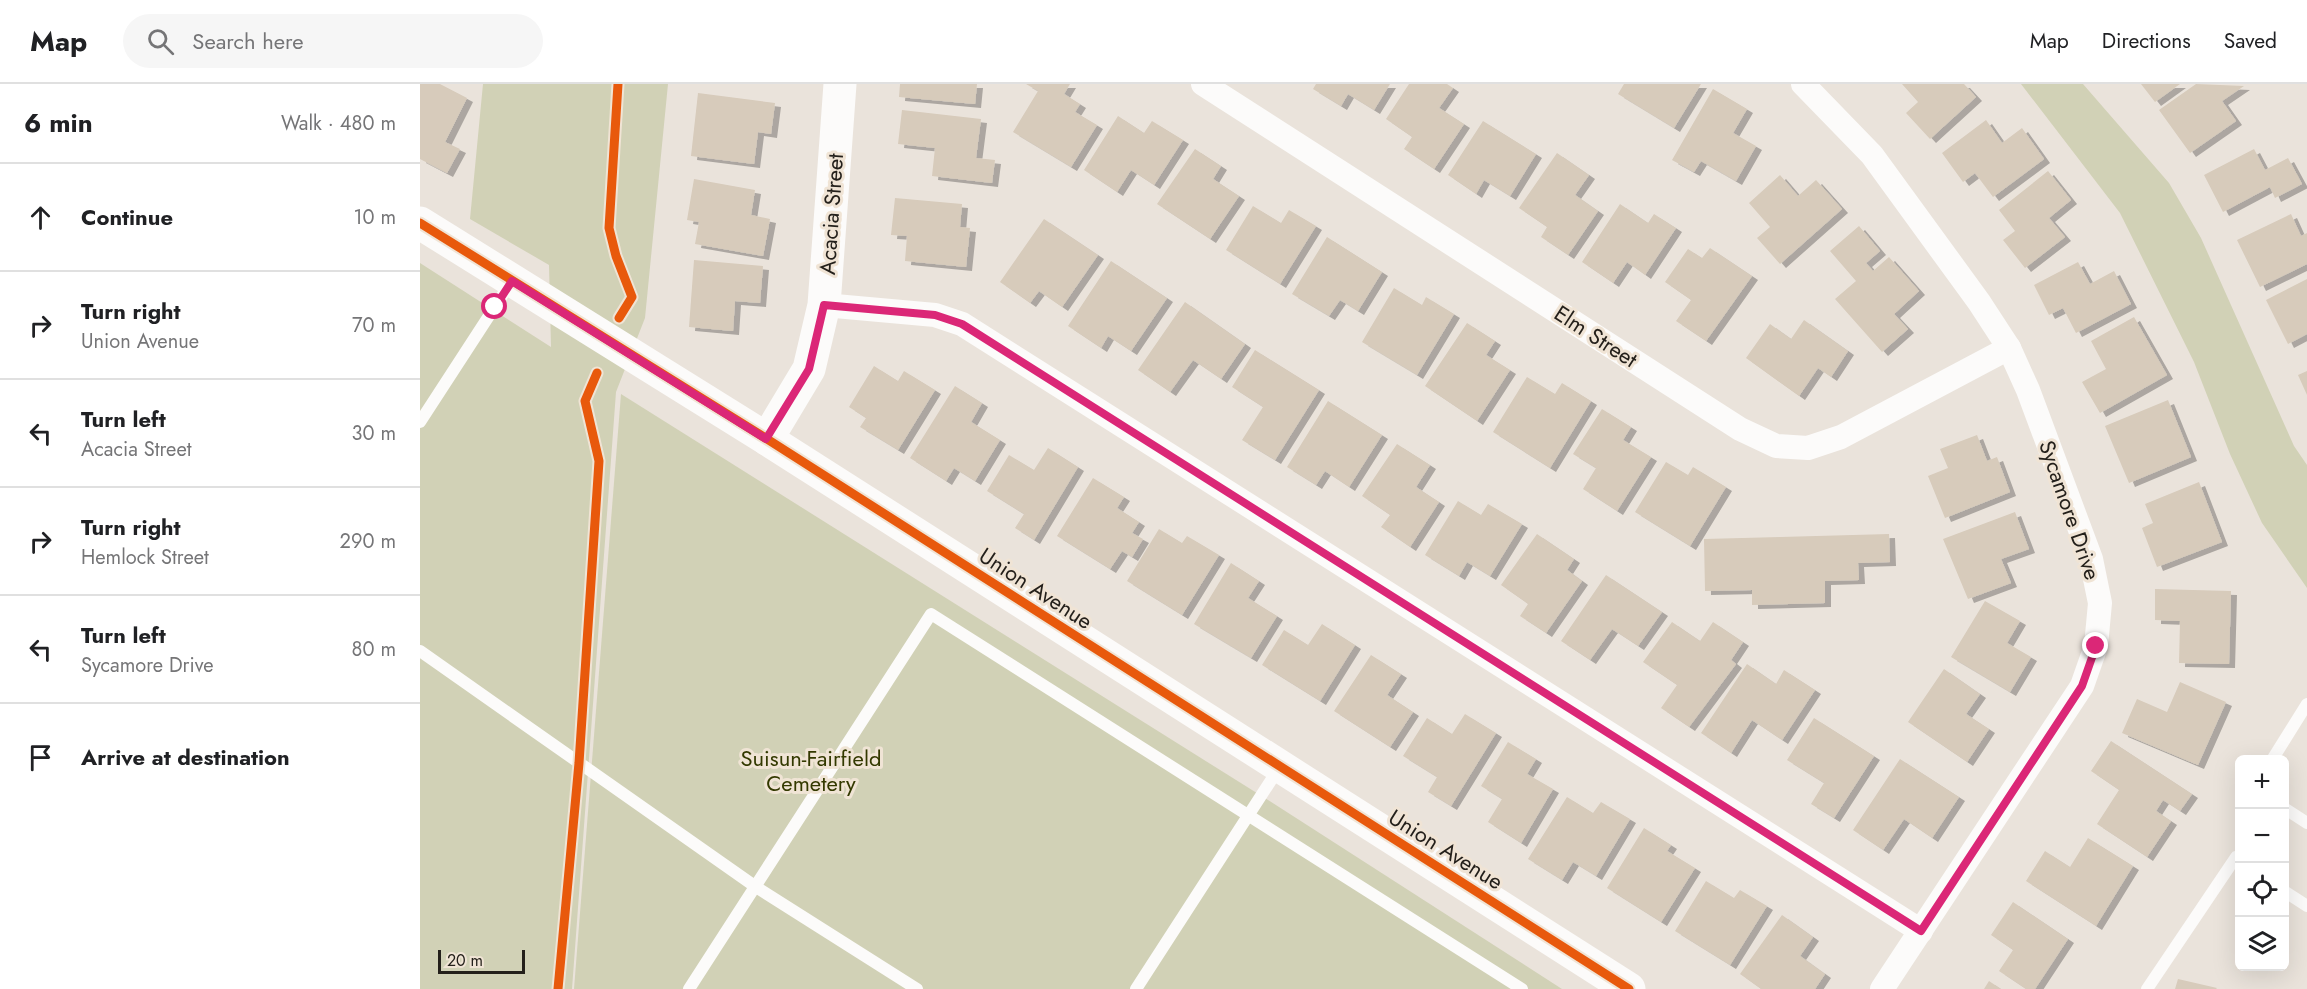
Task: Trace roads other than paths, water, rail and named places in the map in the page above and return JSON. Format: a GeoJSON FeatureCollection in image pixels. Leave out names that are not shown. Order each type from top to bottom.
{"type":"FeatureCollection","features":[{"type":"Feature","properties":{"kind":"street","name":"Acacia Street"},"geometry":{"type":"LineString","coordinates":[[766,439],[809,369],[824,305],[840,84]]}},
{"type":"Feature","properties":{"kind":"street","name":"Elm Street"},"geometry":{"type":"LineString","coordinates":[[1203,84],[1740,429],[1776,446],[1808,448],[1841,437],[2009,348]]}},
{"type":"Feature","properties":{"kind":"street","name":"Sycamore Drive"},"geometry":{"type":"LineString","coordinates":[[1803,84],[1872,155],[1979,302],[2009,348],[2028,390],[2091,559],[2100,603],[2096,646],[2082,686],[1882,989]]}},
{"type":"Feature","properties":{"kind":"street","name":"Union Avenue"},"geometry":{"type":"LineString","coordinates":[[420,223],[766,439],[1629,989]]}},
{"type":"Feature","properties":{"kind":"street"},"geometry":{"type":"LineString","coordinates":[[824,305],[935,315],[962,324],[1921,931]]}},
{"type":"Feature","properties":{"kind":"lane"},"geometry":{"type":"LineString","coordinates":[[420,422],[512,281]]}},
{"type":"Feature","properties":{"kind":"lane"},"geometry":{"type":"LineString","coordinates":[[689,989],[932,614],[1522,989]]}},
{"type":"Feature","properties":{"kind":"lane"},"geometry":{"type":"LineString","coordinates":[[420,651],[756,887],[917,989]]}},
{"type":"Feature","properties":{"kind":"lane"},"geometry":{"type":"LineString","coordinates":[[2275,755],[2307,704]]}},
{"type":"Feature","properties":{"kind":"lane"},"geometry":{"type":"LineString","coordinates":[[1136,989],[1280,766]]}},
{"type":"Feature","properties":{"kind":"lane"},"geometry":{"type":"LineString","coordinates":[[2286,809],[2307,823]]}},
{"type":"Feature","properties":{"kind":"lane"},"geometry":{"type":"LineString","coordinates":[[2147,989],[2235,858]]}},
{"type":"Feature","properties":{"kind":"lane"},"geometry":{"type":"LineString","coordinates":[[2289,894],[2307,906]]}},
{"type":"Feature","properties":{"kind":"park label","name":"Suisun-Fairfield Cemetery"},"geometry":{"type":"Point","coordinates":[811,770]}}]}
